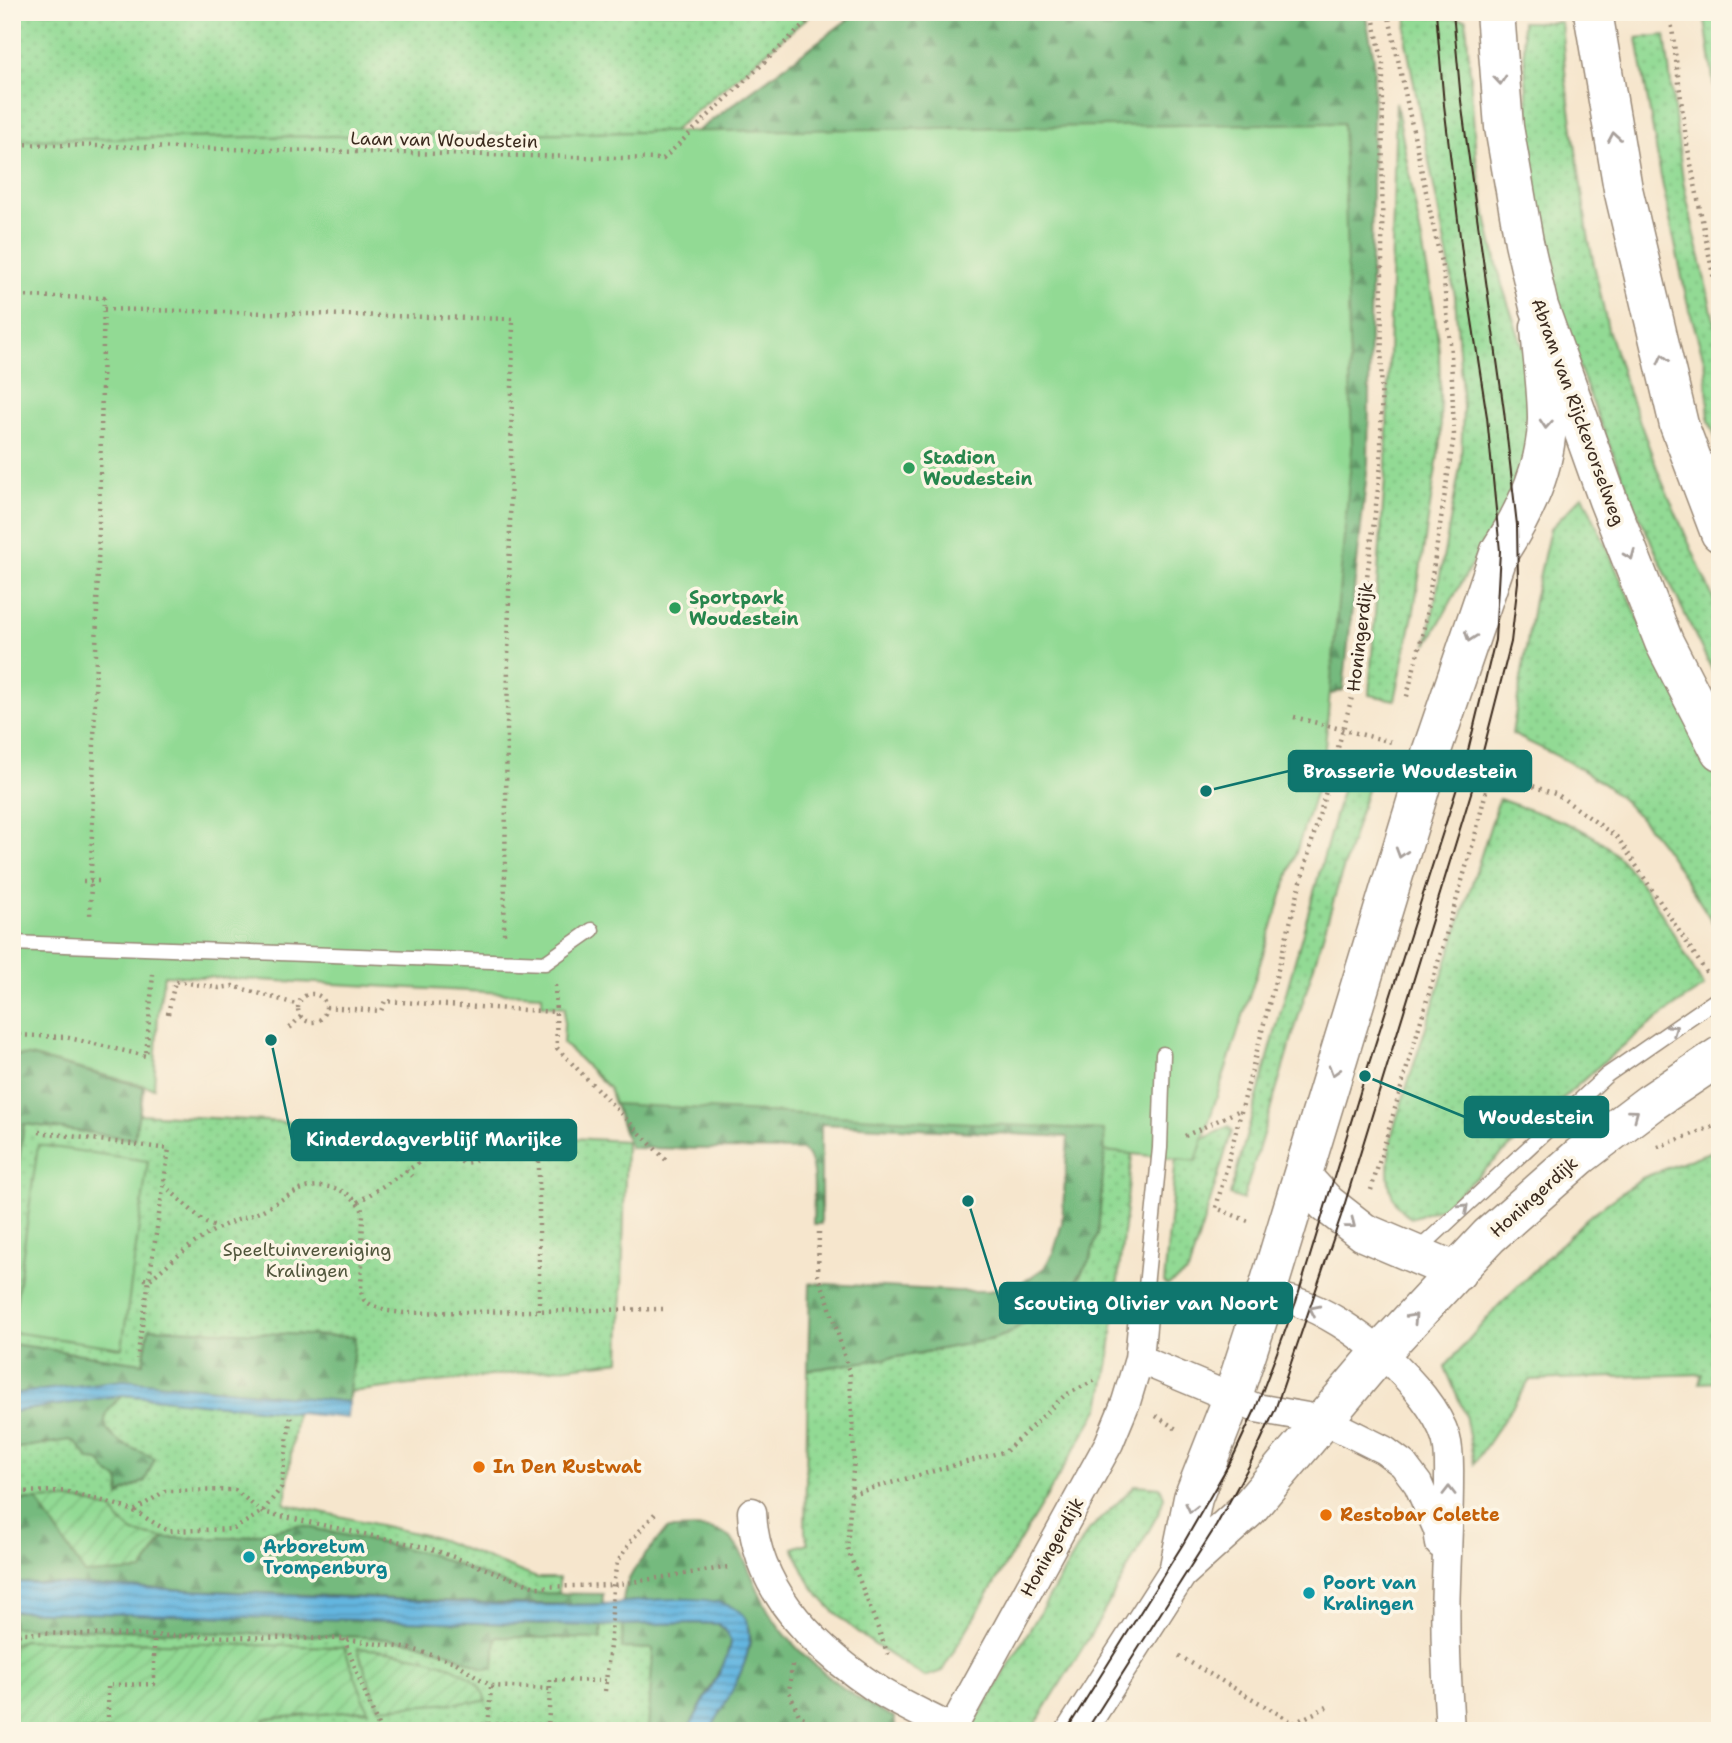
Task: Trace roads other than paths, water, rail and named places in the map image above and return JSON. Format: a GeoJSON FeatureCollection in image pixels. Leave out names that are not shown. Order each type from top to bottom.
{"type":"FeatureCollection","features":[{"type":"Feature","properties":{"kind":"street","name":"Abram van Rijckevorselweg"},"geometry":{"type":"LineString","coordinates":[[1495,12],[1504,127],[1524,242],[1539,307],[1608,500],[1664,642],[1720,751]]}},
{"type":"Feature","properties":{"kind":"street"},"geometry":{"type":"LineString","coordinates":[[1593,12],[1623,189],[1675,412],[1720,533]]}},
{"type":"Feature","properties":{"kind":"street","name":"Honingerdijk"},"geometry":{"type":"LineString","coordinates":[[1178,1572],[1193,1498],[1232,1399],[1431,753],[1500,551],[1517,525],[1540,472],[1547,421],[1539,307]]}},
{"type":"Feature","properties":{"kind":"street","name":"Honingerdijk"},"geometry":{"type":"LineString","coordinates":[[1076,1731],[1178,1572],[1248,1509],[1381,1352],[1489,1237],[1580,1156],[1650,1102],[1720,1056]]}},
{"type":"Feature","properties":{"kind":"street"},"geometry":{"type":"LineString","coordinates":[[1302,1177],[1351,1225],[1363,1233],[1457,1272]]}},
{"type":"Feature","properties":{"kind":"street"},"geometry":{"type":"LineString","coordinates":[[1265,1295],[1311,1308],[1340,1323],[1381,1352],[1425,1399],[1440,1423],[1447,1440],[1449,1455],[1446,1583],[1450,1731]]}},
{"type":"Feature","properties":{"kind":"street","name":"Honingerdijk"},"geometry":{"type":"LineString","coordinates":[[752,1512],[754,1542],[761,1562],[793,1616],[836,1658],[878,1690],[952,1730],[1109,1443],[1126,1402],[1139,1359],[1143,1315]]}},
{"type":"Feature","properties":{"kind":"street"},"geometry":{"type":"LineString","coordinates":[[1139,1359],[1256,1408],[1324,1420],[1384,1450],[1403,1464],[1418,1484],[1438,1530],[1446,1583]]}},
{"type":"Feature","properties":{"kind":"lane"},"geometry":{"type":"LineString","coordinates":[[12,943],[545,963],[592,930]]}},
{"type":"Feature","properties":{"kind":"lane"},"geometry":{"type":"LineString","coordinates":[[1413,1255],[1607,1075],[1717,991]]}},
{"type":"Feature","properties":{"kind":"lane","name":"Honingerdijk"},"geometry":{"type":"LineString","coordinates":[[1143,1315],[1160,1148],[1163,1054]]}},
{"type":"Feature","properties":{"kind":"water"},"geometry":{"type":"Polygon","coordinates":[[[123,1380],[348,1402],[347,1418],[123,1395],[12,1412],[12,1394],[123,1380]]]}},
{"type":"Feature","properties":{"kind":"water"},"geometry":{"type":"Polygon","coordinates":[[[12,1582],[518,1605],[695,1599],[730,1606],[742,1614],[748,1626],[750,1640],[741,1672],[710,1731],[687,1731],[719,1674],[729,1650],[729,1636],[718,1624],[599,1626],[12,1611],[12,1582]]]}},
{"type":"Feature","properties":{"kind":"tram line"},"geometry":{"type":"LineString","coordinates":[[1066,1731],[1183,1544],[1233,1457],[1256,1408],[1296,1302],[1465,763],[1495,640],[1500,551],[1487,417],[1464,269],[1444,105],[1436,12]]}},
{"type":"Feature","properties":{"kind":"tram line"},"geometry":{"type":"LineString","coordinates":[[1086,1731],[1216,1526],[1249,1466],[1275,1410],[1341,1216],[1479,767],[1511,642],[1518,582],[1517,525],[1461,101],[1453,12]]}},
{"type":"Feature","properties":{"kind":"place","name":"Stadion Woudestein"},"geometry":{"type":"Point","coordinates":[909,468]}},
{"type":"Feature","properties":{"kind":"place","name":"Sportpark Woudestein"},"geometry":{"type":"Point","coordinates":[675,608]}},
{"type":"Feature","properties":{"kind":"place","name":"Brasserie Woudestein"},"geometry":{"type":"Point","coordinates":[1206,791]}},
{"type":"Feature","properties":{"kind":"place","name":"Kinderdagverblijf Marijke"},"geometry":{"type":"Point","coordinates":[271,1040]}},
{"type":"Feature","properties":{"kind":"place","name":"Woudestein"},"geometry":{"type":"Point","coordinates":[1365,1076]}},
{"type":"Feature","properties":{"kind":"place","name":"Scouting Olivier van Noort"},"geometry":{"type":"Point","coordinates":[968,1201]}},
{"type":"Feature","properties":{"kind":"place","name":"In Den Rustwat"},"geometry":{"type":"Point","coordinates":[479,1467]}},
{"type":"Feature","properties":{"kind":"place","name":"Restobar Colette"},"geometry":{"type":"Point","coordinates":[1326,1515]}},
{"type":"Feature","properties":{"kind":"place","name":"Arboretum Trompenburg"},"geometry":{"type":"Point","coordinates":[249,1557]}},
{"type":"Feature","properties":{"kind":"place","name":"Poort van Kralingen"},"geometry":{"type":"Point","coordinates":[1309,1593]}},
{"type":"Feature","properties":{"kind":"park label","name":"Speeltuinvereniging Kralingen"},"geometry":{"type":"Point","coordinates":[307,1260]}}]}
